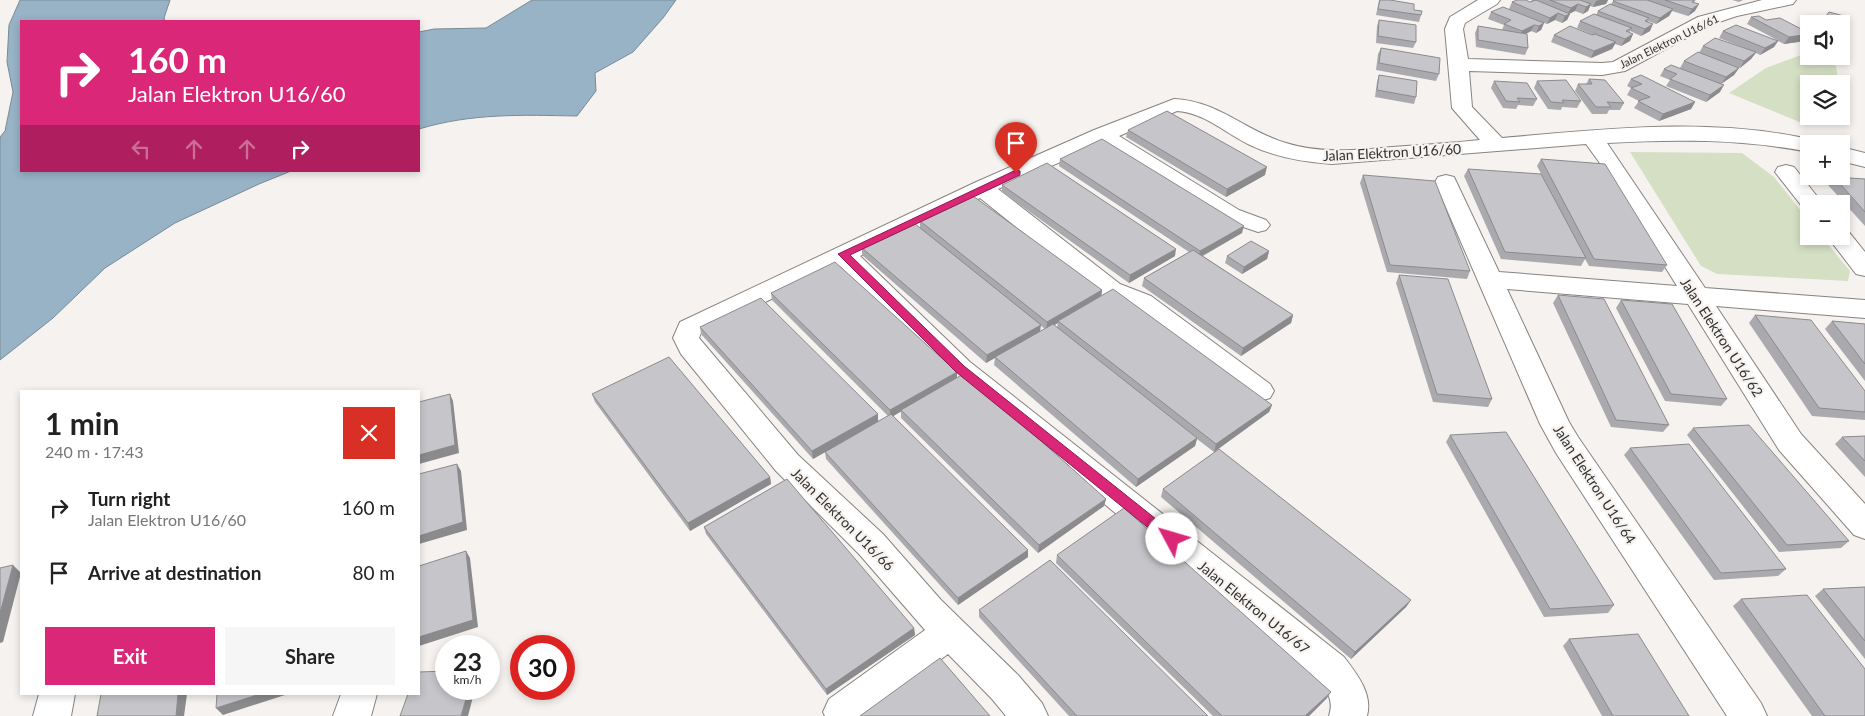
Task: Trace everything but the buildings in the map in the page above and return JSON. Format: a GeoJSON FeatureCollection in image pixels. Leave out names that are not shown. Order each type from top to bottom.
{"type":"FeatureCollection","features":[{"type":"Feature","properties":{"kind":"street"},"geometry":{"type":"LineString","coordinates":[[1491,0],[1456,21],[1454,29],[1462,108],[1497,146]]}},
{"type":"Feature","properties":{"kind":"street","name":"Jalan Elektron U16/61"},"geometry":{"type":"LineString","coordinates":[[1459,65],[1602,69],[1618,67],[1704,21],[1732,12],[1787,0]]}},
{"type":"Feature","properties":{"kind":"street","name":"Jalan Elektron U16/60"},"geometry":{"type":"LineString","coordinates":[[708,318],[982,188],[1174,105],[1188,104],[1201,108],[1268,144],[1319,157],[1341,158],[1592,137],[1665,134],[1719,135],[1800,144]]}},
{"type":"Feature","properties":{"kind":"street"},"geometry":{"type":"LineString","coordinates":[[1102,135],[1231,215],[1258,225]]}},
{"type":"Feature","properties":{"kind":"street","name":"Jalan Elektron U16/62"},"geometry":{"type":"LineString","coordinates":[[1592,137],[1612,164],[1790,442],[1865,526]]}},
{"type":"Feature","properties":{"kind":"street"},"geometry":{"type":"LineString","coordinates":[[1850,146],[1865,147]]}},
{"type":"Feature","properties":{"kind":"street"},"geometry":{"type":"LineString","coordinates":[[1850,156],[1865,160]]}},
{"type":"Feature","properties":{"kind":"street"},"geometry":{"type":"LineString","coordinates":[[1786,172],[1805,195]]}},
{"type":"Feature","properties":{"kind":"street","name":"Jalan Elektron U16/64"},"geometry":{"type":"LineString","coordinates":[[1446,182],[1492,280],[1555,424],[1567,445],[1748,716]]}},
{"type":"Feature","properties":{"kind":"street"},"geometry":{"type":"LineString","coordinates":[[982,188],[1111,290],[1142,302],[1260,391]]}},
{"type":"Feature","properties":{"kind":"street"},"geometry":{"type":"LineString","coordinates":[[1846,245],[1865,268]]}},
{"type":"Feature","properties":{"kind":"street","name":"Jalan Elektron U16/67"},"geometry":{"type":"LineString","coordinates":[[843,254],[960,369],[1331,669],[1348,691],[1350,710],[1348,716]]}},
{"type":"Feature","properties":{"kind":"street"},"geometry":{"type":"LineString","coordinates":[[1492,280],[1865,309]]}},
{"type":"Feature","properties":{"kind":"street","name":"Jalan Elektron U16/66"},"geometry":{"type":"LineString","coordinates":[[708,318],[689,328],[686,338],[691,347],[787,463],[871,544],[929,611],[1005,687],[1029,716]]}},
{"type":"Feature","properties":{"kind":"street"},"geometry":{"type":"LineString","coordinates":[[842,712],[950,632]]}},
{"type":"Feature","properties":{"kind":"street"},"geometry":{"type":"LineString","coordinates":[[52,716],[57,695]]}},
{"type":"Feature","properties":{"kind":"street"},"geometry":{"type":"LineString","coordinates":[[352,716],[359,695]]}},
{"type":"Feature","properties":{"kind":"green space"},"geometry":{"type":"Polygon","coordinates":[[[1800,55],[1800,65],[1835,65],[1837,75],[1800,75],[1800,122],[1729,93],[1766,68],[1800,55]]]}},
{"type":"Feature","properties":{"kind":"green space"},"geometry":{"type":"Polygon","coordinates":[[[1630,152],[1742,153],[1774,177],[1800,210],[1800,245],[1828,245],[1850,271],[1848,281],[1717,274],[1701,266],[1630,152]]]}},
{"type":"Feature","properties":{"kind":"water"},"geometry":{"type":"Polygon","coordinates":[[[20,0],[170,0],[165,20],[20,20],[20,172],[289,172],[175,223],[105,268],[53,318],[0,360],[0,137],[5,131],[13,92],[7,62],[9,25],[20,0]]]}},
{"type":"Feature","properties":{"kind":"water"},"geometry":{"type":"Polygon","coordinates":[[[532,0],[676,0],[633,52],[595,73],[596,91],[577,116],[497,116],[458,120],[420,129],[420,32],[434,29],[486,28],[532,0]]]}},
{"type":"Feature","properties":{"kind":"route"},"geometry":{"type":"LineString","coordinates":[[1016,173],[843,254],[960,369],[1172,539]]}}]}
